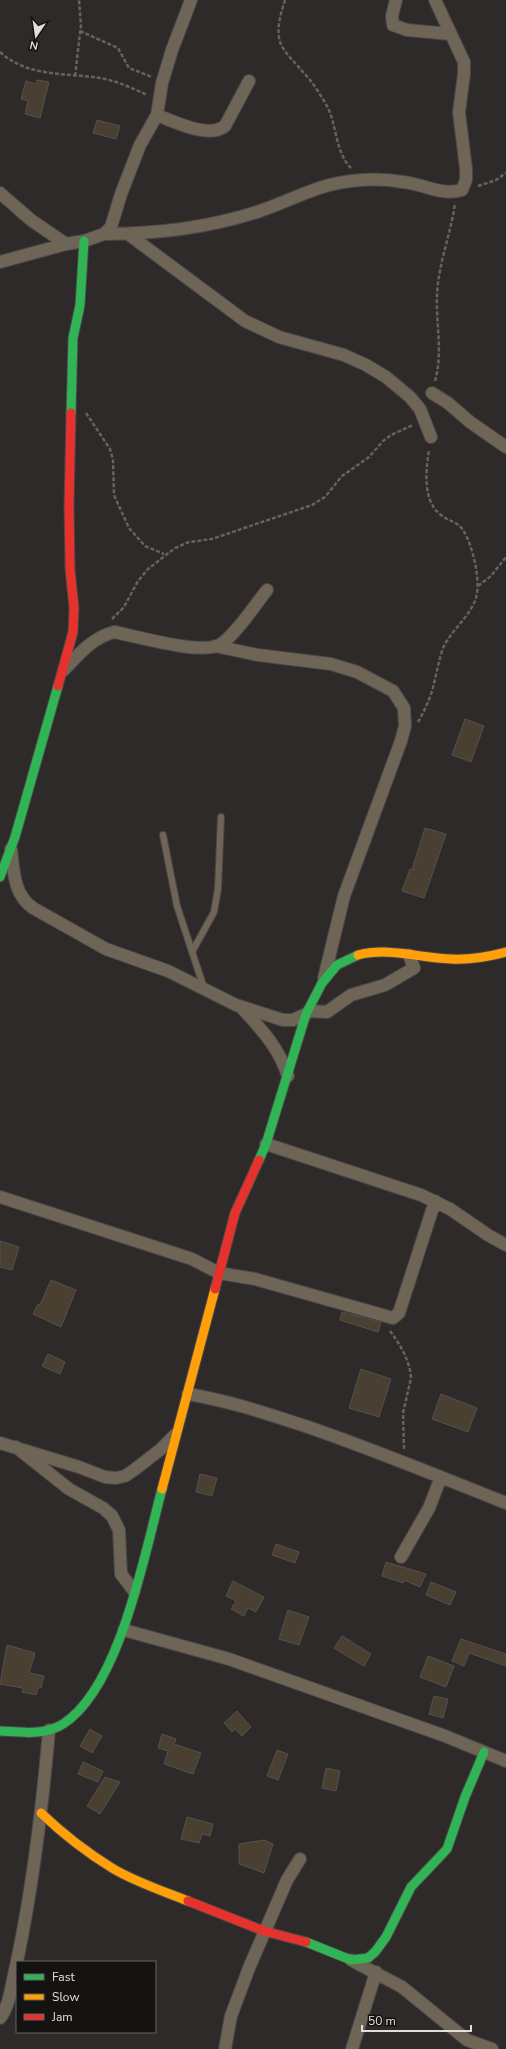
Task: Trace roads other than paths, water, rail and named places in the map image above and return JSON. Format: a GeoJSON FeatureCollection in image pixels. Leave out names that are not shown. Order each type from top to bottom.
{"type":"FeatureCollection","features":[{"type":"Feature","properties":{"kind":"street"},"geometry":{"type":"LineString","coordinates":[[0,262],[66,244],[84,242],[104,234],[111,228],[121,194],[140,145],[157,116],[163,80],[172,50],[191,0]]}},
{"type":"Feature","properties":{"kind":"street"},"geometry":{"type":"LineString","coordinates":[[396,0],[392,16],[393,25],[407,30],[450,34]]}},
{"type":"Feature","properties":{"kind":"street"},"geometry":{"type":"LineString","coordinates":[[104,234],[128,234],[184,229],[219,222],[284,202],[307,191],[327,185],[353,181],[403,181],[431,190],[458,191],[466,180],[459,112],[464,62],[435,0]]}},
{"type":"Feature","properties":{"kind":"street"},"geometry":{"type":"LineString","coordinates":[[157,116],[208,132],[222,128],[225,126],[249,81]]}},
{"type":"Feature","properties":{"kind":"street"},"geometry":{"type":"LineString","coordinates":[[0,194],[31,220],[66,244]]}},
{"type":"Feature","properties":{"kind":"street"},"geometry":{"type":"LineString","coordinates":[[128,234],[245,320],[279,337],[344,355],[366,365],[386,377],[410,397],[420,409],[431,437]]}},
{"type":"Feature","properties":{"kind":"street"},"geometry":{"type":"LineString","coordinates":[[0,877],[11,847],[73,632],[74,608],[70,569],[73,338],[80,305],[84,242]]}},
{"type":"Feature","properties":{"kind":"street"},"geometry":{"type":"LineString","coordinates":[[432,392],[448,403],[470,422],[506,447]]}},
{"type":"Feature","properties":{"kind":"street"},"geometry":{"type":"LineString","coordinates":[[63,670],[88,645],[102,635],[114,632],[191,647],[209,648],[221,644],[233,632],[267,590]]}},
{"type":"Feature","properties":{"kind":"street"},"geometry":{"type":"LineString","coordinates":[[215,646],[258,655],[331,664],[357,672],[393,691],[404,708],[405,726],[401,741],[344,896],[322,984]]}},
{"type":"Feature","properties":{"kind":"street"},"geometry":{"type":"LineString","coordinates":[[11,847],[16,889],[26,903],[106,949],[168,971],[240,1006],[283,1020],[293,1020],[307,1013],[326,1012],[351,995],[385,985],[414,968],[409,955]]}},
{"type":"Feature","properties":{"kind":"street"},"geometry":{"type":"LineString","coordinates":[[0,1731],[49,1730],[79,1710],[101,1678],[124,1630],[235,1213],[266,1144],[307,1013],[322,984],[337,965],[352,957],[366,953],[385,952],[450,959],[479,959],[506,952]]}},
{"type":"Feature","properties":{"kind":"street"},"geometry":{"type":"LineString","coordinates":[[240,1006],[261,1028],[278,1051],[288,1076]]}},
{"type":"Feature","properties":{"kind":"street"},"geometry":{"type":"LineString","coordinates":[[266,1144],[406,1189],[435,1201],[506,1245]]}},
{"type":"Feature","properties":{"kind":"street"},"geometry":{"type":"LineString","coordinates":[[0,1197],[192,1258],[219,1273],[255,1279],[393,1318],[399,1313],[435,1201]]}},
{"type":"Feature","properties":{"kind":"street"},"geometry":{"type":"LineString","coordinates":[[188,1394],[250,1407],[370,1448],[506,1503]]}},
{"type":"Feature","properties":{"kind":"street"},"geometry":{"type":"LineString","coordinates":[[0,1443],[79,1467],[105,1478],[116,1478],[125,1476],[134,1470],[161,1449],[175,1435]]}},
{"type":"Feature","properties":{"kind":"street"},"geometry":{"type":"LineString","coordinates":[[16,1447],[69,1489],[103,1508],[112,1516],[119,1530],[121,1574],[134,1592]]}},
{"type":"Feature","properties":{"kind":"street"},"geometry":{"type":"LineString","coordinates":[[401,1557],[429,1508],[441,1477]]}},
{"type":"Feature","properties":{"kind":"street"},"geometry":{"type":"LineString","coordinates":[[124,1630],[229,1658],[445,1736],[506,1761]]}},
{"type":"Feature","properties":{"kind":"street"},"geometry":{"type":"LineString","coordinates":[[16,1961],[41,1813],[49,1730]]}},
{"type":"Feature","properties":{"kind":"street"},"geometry":{"type":"LineString","coordinates":[[351,1960],[368,1958],[374,1954],[383,1943],[407,1892],[421,1875],[438,1860],[446,1850],[452,1840],[470,1783],[484,1752]]}},
{"type":"Feature","properties":{"kind":"street"},"geometry":{"type":"LineString","coordinates":[[41,1813],[62,1833],[112,1868],[144,1884],[264,1931],[314,1944],[351,1960],[402,1987],[467,2040],[492,2049]]}},
{"type":"Feature","properties":{"kind":"street"},"geometry":{"type":"LineString","coordinates":[[225,2049],[232,2016],[264,1931],[281,1898],[292,1869],[300,1859]]}},
{"type":"Feature","properties":{"kind":"street"},"geometry":{"type":"LineString","coordinates":[[0,2018],[3,2014],[16,1963]]}},
{"type":"Feature","properties":{"kind":"street"},"geometry":{"type":"LineString","coordinates":[[352,2049],[376,1972]]}},
{"type":"Feature","properties":{"kind":"lane"},"geometry":{"type":"LineString","coordinates":[[192,952],[214,912],[218,889],[221,817]]}},
{"type":"Feature","properties":{"kind":"lane"},"geometry":{"type":"LineString","coordinates":[[163,835],[177,906],[204,989]]}}]}
